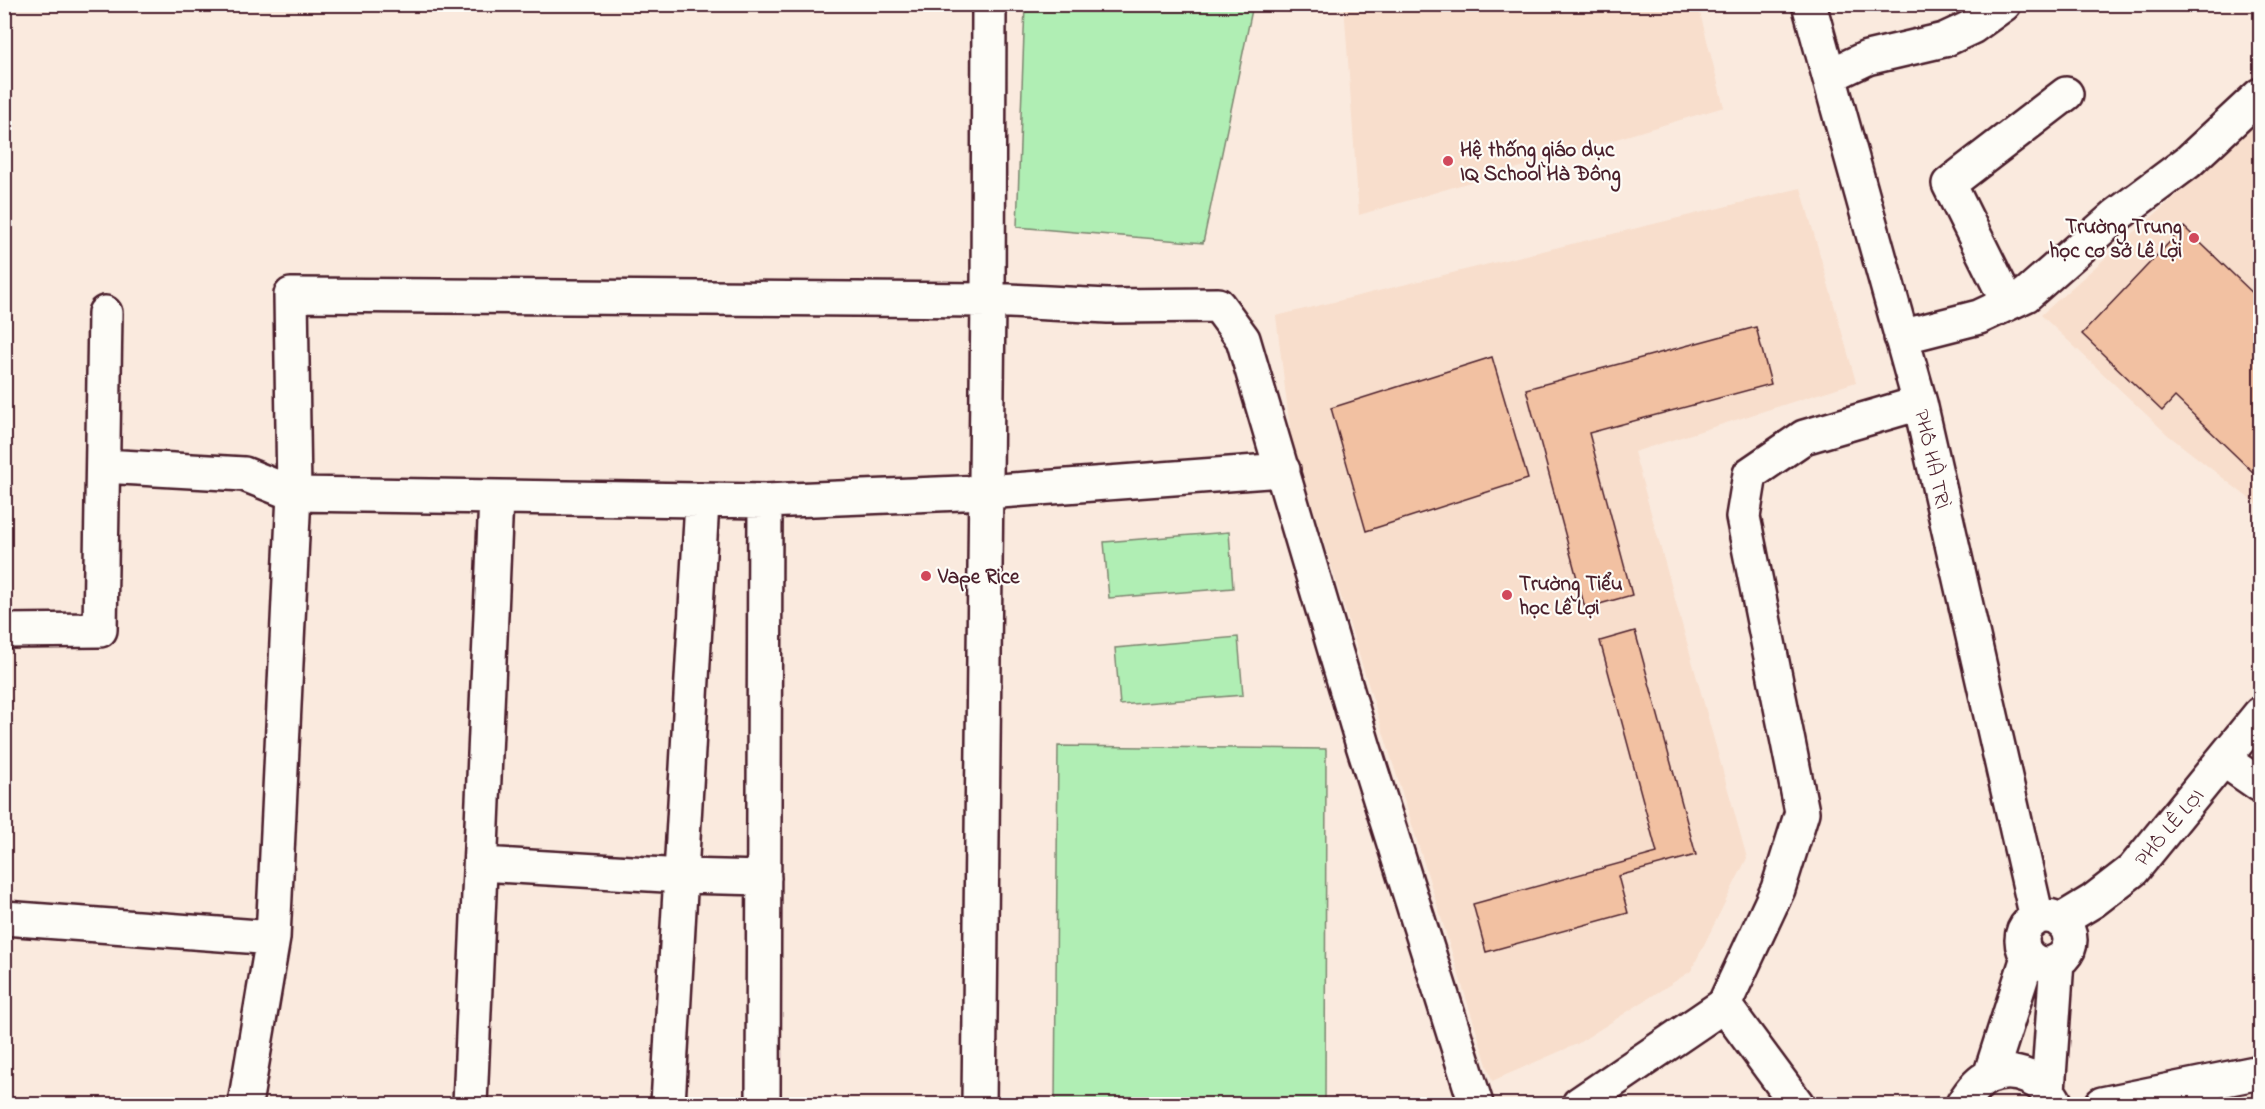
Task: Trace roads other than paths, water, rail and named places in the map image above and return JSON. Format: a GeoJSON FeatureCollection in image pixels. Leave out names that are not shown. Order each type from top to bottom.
{"type":"FeatureCollection","features":[{"type":"Feature","properties":{"kind":"street"},"geometry":{"type":"LineString","coordinates":[[979,1104],[989,4]]}},
{"type":"Feature","properties":{"kind":"street","name":"PHỐ HÀ TRÌ"},"geometry":{"type":"LineString","coordinates":[[1809,4],[1920,403],[2049,920],[2066,927],[2069,942],[2067,950],[2043,959]]}},
{"type":"Feature","properties":{"kind":"street"},"geometry":{"type":"LineString","coordinates":[[1828,76],[1867,58],[1944,40],[1972,27],[2004,4]]}},
{"type":"Feature","properties":{"kind":"street"},"geometry":{"type":"LineString","coordinates":[[2008,303],[1949,184],[2066,94]]}},
{"type":"Feature","properties":{"kind":"street"},"geometry":{"type":"LineString","coordinates":[[1901,337],[1979,317],[2026,295],[2117,215],[2188,162],[2260,95]]}},
{"type":"Feature","properties":{"kind":"street"},"geometry":{"type":"LineString","coordinates":[[245,1104],[273,938],[294,494],[291,295],[988,300],[1108,306],[1218,305],[1243,339],[1283,470],[1374,742],[1476,1104]]}},
{"type":"Feature","properties":{"kind":"street"},"geometry":{"type":"LineString","coordinates":[[4,631],[100,630],[105,313]]}},
{"type":"Feature","properties":{"kind":"street"},"geometry":{"type":"LineString","coordinates":[[1579,1104],[1724,1005],[1778,889],[1802,812],[1743,516],[1750,474],[1804,437],[1920,403]]}},
{"type":"Feature","properties":{"kind":"street"},"geometry":{"type":"LineString","coordinates":[[103,466],[244,474],[294,494],[702,501],[765,501],[986,492],[1283,470]]}},
{"type":"Feature","properties":{"kind":"street"},"geometry":{"type":"LineString","coordinates":[[471,1104],[496,498]]}},
{"type":"Feature","properties":{"kind":"street"},"geometry":{"type":"LineString","coordinates":[[668,1104],[702,501]]}},
{"type":"Feature","properties":{"kind":"street"},"geometry":{"type":"LineString","coordinates":[[764,1104],[765,501]]}},
{"type":"Feature","properties":{"kind":"street","name":"PHỐ LÊ LỢI"},"geometry":{"type":"LineString","coordinates":[[2049,920],[2093,901],[2133,870],[2260,714]]}},
{"type":"Feature","properties":{"kind":"street"},"geometry":{"type":"LineString","coordinates":[[2224,760],[2260,785]]}},
{"type":"Feature","properties":{"kind":"street"},"geometry":{"type":"LineString","coordinates":[[481,864],[682,876],[764,878]]}},
{"type":"Feature","properties":{"kind":"street"},"geometry":{"type":"LineString","coordinates":[[4,918],[273,938]]}},
{"type":"Feature","properties":{"kind":"street"},"geometry":{"type":"LineString","coordinates":[[1963,1104],[1969,1094],[1990,1076],[2043,959]]}},
{"type":"Feature","properties":{"kind":"street"},"geometry":{"type":"LineString","coordinates":[[2043,959],[2053,1043],[2052,1098]]}},
{"type":"Feature","properties":{"kind":"street"},"geometry":{"type":"LineString","coordinates":[[1724,1005],[1797,1104]]}},
{"type":"Feature","properties":{"kind":"street"},"geometry":{"type":"LineString","coordinates":[[2102,1104],[2260,1072]]}},
{"type":"Feature","properties":{"kind":"street"},"geometry":{"type":"LineString","coordinates":[[1990,1076],[2010,1074],[2026,1076],[2038,1082],[2052,1098]]}},
{"type":"Feature","properties":{"kind":"place","name":"Hệ thống giáo dục IQ School Hà Đông"},"geometry":{"type":"Point","coordinates":[1448,161]}},
{"type":"Feature","properties":{"kind":"place","name":"Trường Trung học cơ sở Lê Lợi"},"geometry":{"type":"Point","coordinates":[2194,238]}},
{"type":"Feature","properties":{"kind":"place","name":"Vape Rice"},"geometry":{"type":"Point","coordinates":[926,576]}},
{"type":"Feature","properties":{"kind":"place","name":"Trường Tiểu học Lê Lợi"},"geometry":{"type":"Point","coordinates":[1507,595]}}]}
